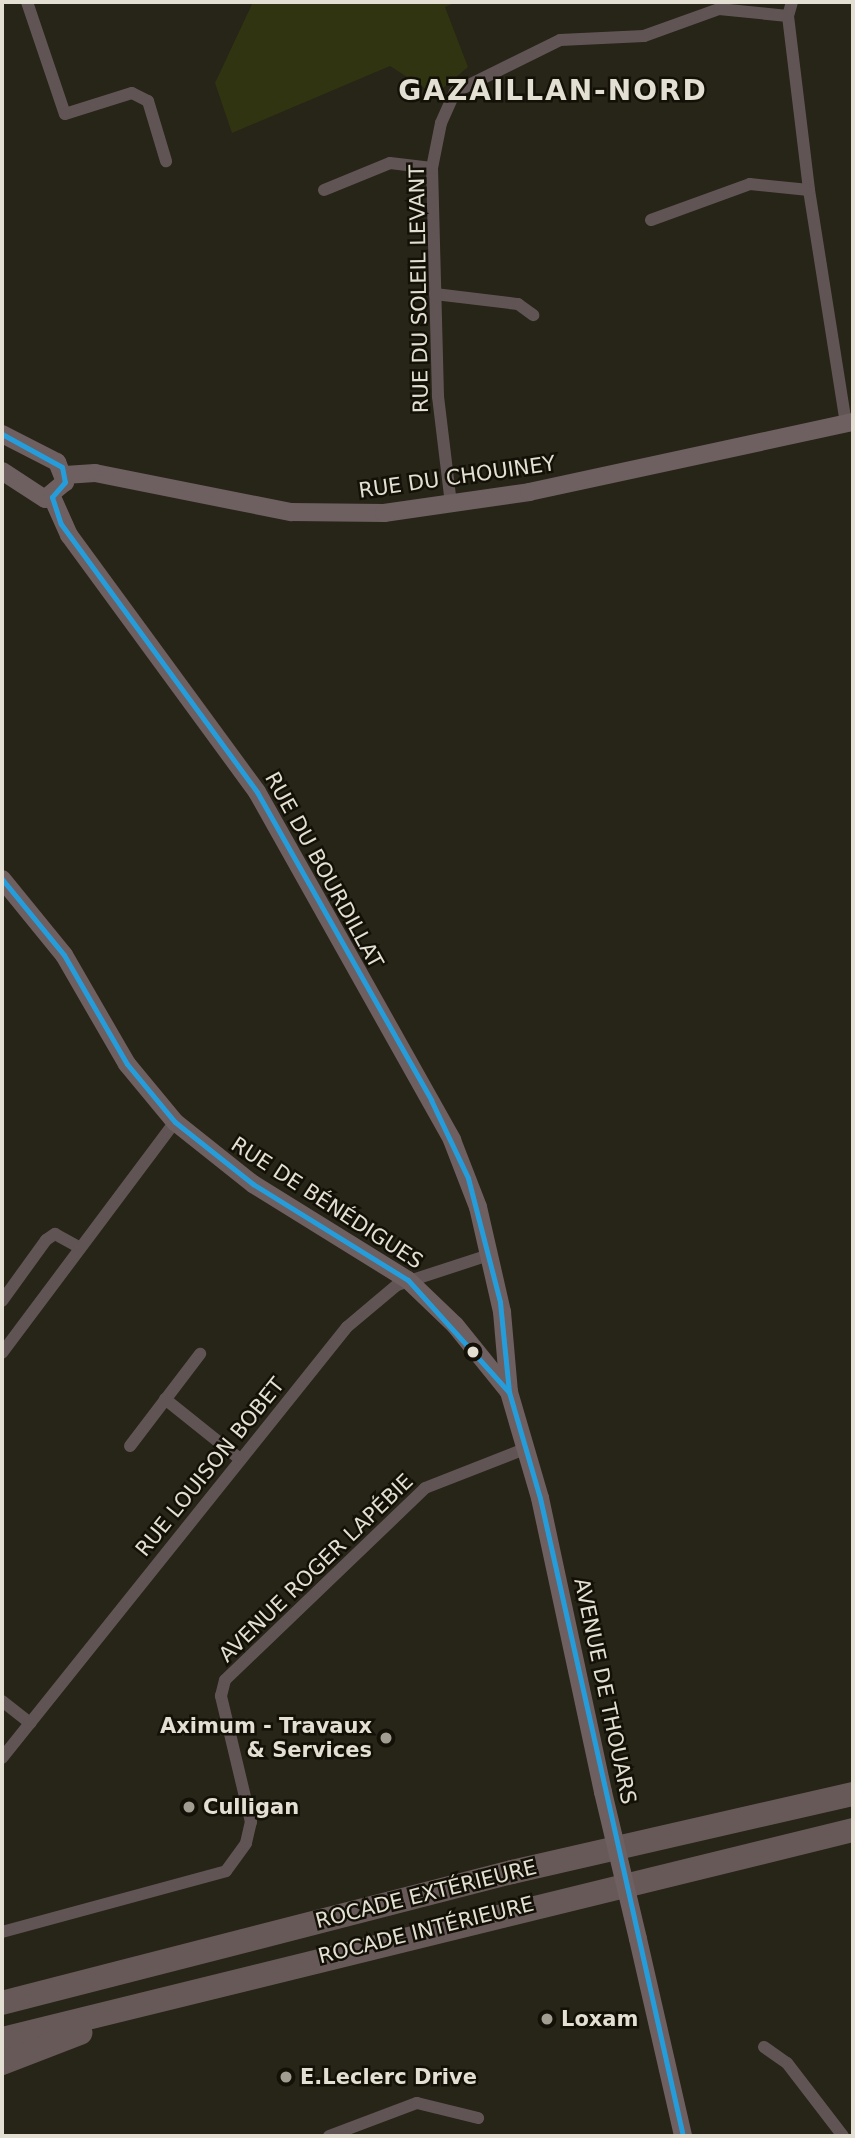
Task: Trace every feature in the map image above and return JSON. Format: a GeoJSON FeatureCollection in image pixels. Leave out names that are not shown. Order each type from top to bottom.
{"type":"FeatureCollection","features":[{"type":"Feature","properties":{"kind":"highway","name":"ROCADE EXTÉRIEURE"},"geometry":{"type":"LineString","coordinates":[[2,2003],[512,1872],[847,1793]]}},
{"type":"Feature","properties":{"kind":"highway","name":"ROCADE INTÉRIEURE"},"geometry":{"type":"LineString","coordinates":[[2,2039],[270,1968],[853,1830]]}},
{"type":"Feature","properties":{"kind":"highway"},"geometry":{"type":"LineString","coordinates":[[766,1850],[853,1842]]}},
{"type":"Feature","properties":{"kind":"highway"},"geometry":{"type":"LineString","coordinates":[[2,2063],[270,1968]]}},
{"type":"Feature","properties":{"kind":"street"},"geometry":{"type":"LineString","coordinates":[[27,2],[65,114],[132,93],[148,101],[166,161]]}},
{"type":"Feature","properties":{"kind":"street"},"geometry":{"type":"LineString","coordinates":[[792,2],[788,16],[809,190],[850,423]]}},
{"type":"Feature","properties":{"kind":"street","name":"RUE DU SOLEIL LEVANT"},"geometry":{"type":"LineString","coordinates":[[451,504],[438,396],[432,168],[455,92],[543,47],[572,38],[644,36],[719,9],[788,16]]}},
{"type":"Feature","properties":{"kind":"street"},"geometry":{"type":"LineString","coordinates":[[324,190],[390,163],[432,168]]}},
{"type":"Feature","properties":{"kind":"street"},"geometry":{"type":"LineString","coordinates":[[651,220],[750,184],[809,190]]}},
{"type":"Feature","properties":{"kind":"street"},"geometry":{"type":"LineString","coordinates":[[435,294],[518,304],[533,315]]}},
{"type":"Feature","properties":{"kind":"street","name":"RUE DU CHOUINEY"},"geometry":{"type":"LineString","coordinates":[[65,475],[96,473],[291,512],[384,513],[451,504],[850,423]]}},
{"type":"Feature","properties":{"kind":"street"},"geometry":{"type":"LineString","coordinates":[[2,434],[57,463],[65,475],[62,491],[52,497],[40,498],[2,471]]}},
{"type":"Feature","properties":{"kind":"street","name":"RUE DU BOURDILLAT"},"geometry":{"type":"LineString","coordinates":[[52,497],[69,535],[257,792],[452,1140],[489,1255]]}},
{"type":"Feature","properties":{"kind":"street","name":"RUE DE BÉNÉDIGUES"},"geometry":{"type":"LineString","coordinates":[[3,884],[64,956],[127,1064],[175,1122],[253,1184],[408,1280],[455,1325],[509,1392]]}},
{"type":"Feature","properties":{"kind":"street"},"geometry":{"type":"LineString","coordinates":[[2,1353],[78,1247],[175,1122]]}},
{"type":"Feature","properties":{"kind":"street"},"geometry":{"type":"LineString","coordinates":[[2,1301],[46,1240],[55,1234],[78,1247]]}},
{"type":"Feature","properties":{"kind":"street","name":"RUE LOUISON BOBET"},"geometry":{"type":"LineString","coordinates":[[2,1758],[347,1327],[408,1280],[489,1255]]}},
{"type":"Feature","properties":{"kind":"street","name":"AVENUE DE THOUARS"},"geometry":{"type":"LineString","coordinates":[[489,1255],[512,1377],[509,1392],[527,1448],[683,2136]]}},
{"type":"Feature","properties":{"kind":"street"},"geometry":{"type":"LineString","coordinates":[[130,1446],[200,1354]]}},
{"type":"Feature","properties":{"kind":"street"},"geometry":{"type":"LineString","coordinates":[[165,1399],[240,1459]]}},
{"type":"Feature","properties":{"kind":"street","name":"AVENUE ROGER LAPÉBIE"},"geometry":{"type":"LineString","coordinates":[[2,1932],[226,1871],[246,1843],[250,1822],[221,1696],[225,1680],[425,1488],[527,1448]]}},
{"type":"Feature","properties":{"kind":"street"},"geometry":{"type":"LineString","coordinates":[[2,1700],[30,1723]]}},
{"type":"Feature","properties":{"kind":"street"},"geometry":{"type":"LineString","coordinates":[[764,2047],[787,2063],[843,2136]]}},
{"type":"Feature","properties":{"kind":"street"},"geometry":{"type":"LineString","coordinates":[[329,2136],[417,2103],[478,2118]]}},
{"type":"Feature","properties":{"kind":"green space"},"geometry":{"type":"Polygon","coordinates":[[[253,2],[457,2],[445,7],[468,67],[435,95],[390,66],[232,133],[215,83],[253,2]]]}},
{"type":"Feature","properties":{"kind":"transit line"},"geometry":{"type":"LineString","coordinates":[[2,434],[62,467],[65,482],[52,497],[61,524],[257,792],[431,1100],[468,1178],[500,1302],[509,1392],[540,1498],[683,2136]]}},
{"type":"Feature","properties":{"kind":"transit line"},"geometry":{"type":"LineString","coordinates":[[2,879],[64,955],[127,1064],[175,1122],[253,1184],[408,1280],[509,1392]]}},
{"type":"Feature","properties":{"kind":"place","name":"Aximum - Travaux & Services"},"geometry":{"type":"Point","coordinates":[386,1738]}},
{"type":"Feature","properties":{"kind":"place","name":"Culligan"},"geometry":{"type":"Point","coordinates":[189,1807]}},
{"type":"Feature","properties":{"kind":"place","name":"Loxam"},"geometry":{"type":"Point","coordinates":[547,2019]}},
{"type":"Feature","properties":{"kind":"place","name":"E.Leclerc Drive"},"geometry":{"type":"Point","coordinates":[286,2077]}},
{"type":"Feature","properties":{"kind":"district","name":"GAZAILLAN-NORD"},"geometry":{"type":"Point","coordinates":[553,91]}}]}
